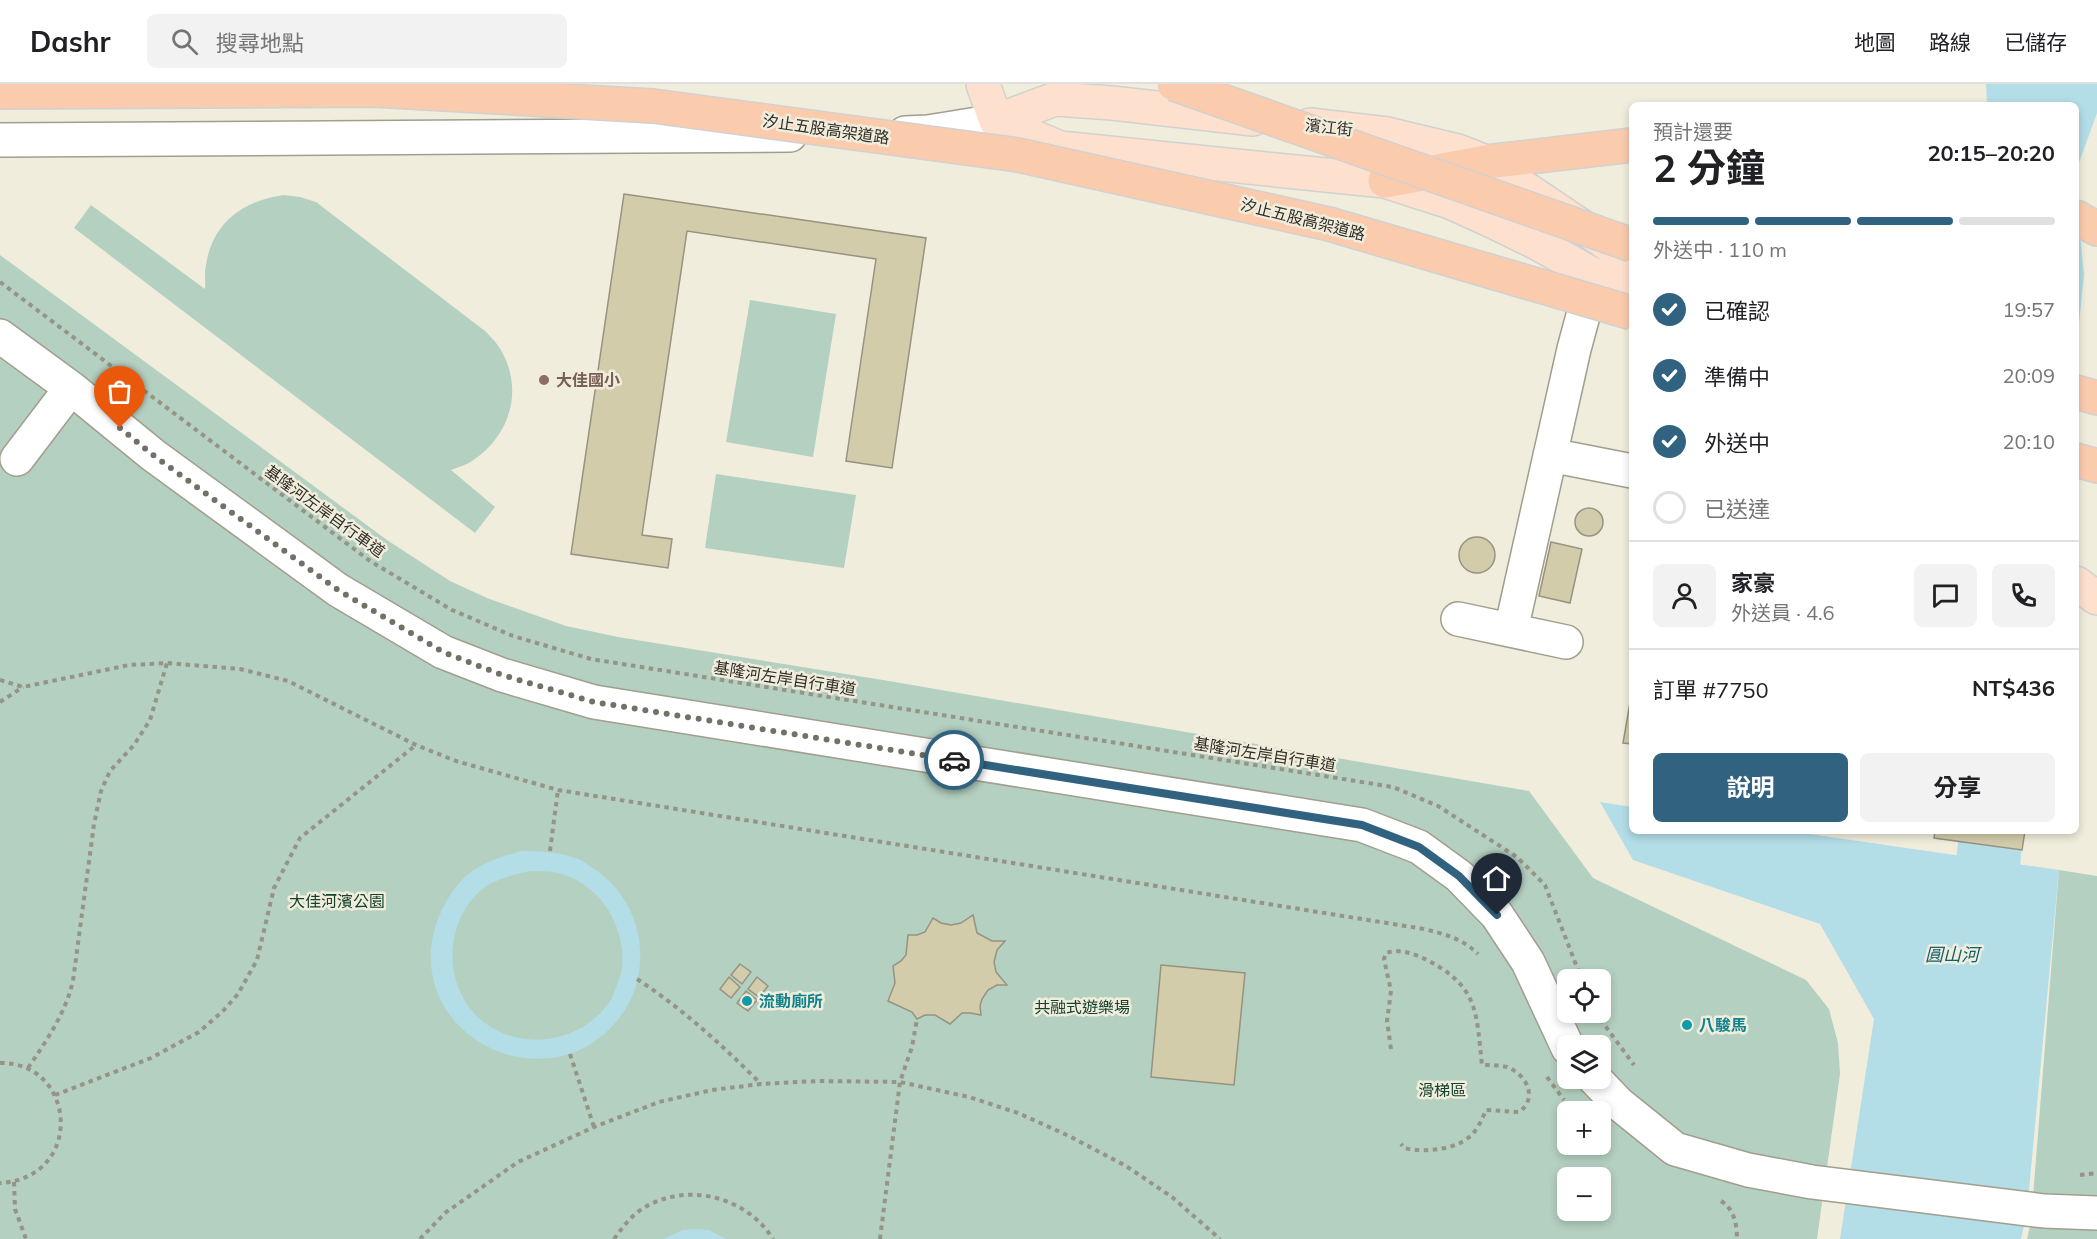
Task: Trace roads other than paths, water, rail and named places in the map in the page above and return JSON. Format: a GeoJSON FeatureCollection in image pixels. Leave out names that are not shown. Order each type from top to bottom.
{"type":"FeatureCollection","features":[{"type":"Feature","properties":{"kind":"highway"},"geometry":{"type":"LineString","coordinates":[[1174,84],[1629,244]]}},
{"type":"Feature","properties":{"kind":"highway","name":"汐止五股高架道路"},"geometry":{"type":"LineString","coordinates":[[0,92],[373,90],[653,106],[1006,154],[1329,224],[1629,312]]}},
{"type":"Feature","properties":{"kind":"highway"},"geometry":{"type":"LineString","coordinates":[[1385,181],[1486,162],[1629,145]]}},
{"type":"Feature","properties":{"kind":"highway"},"geometry":{"type":"LineString","coordinates":[[2079,219],[2097,229]]}},
{"type":"Feature","properties":{"kind":"highway"},"geometry":{"type":"LineString","coordinates":[[2079,393],[2097,398]]}},
{"type":"Feature","properties":{"kind":"highway"},"geometry":{"type":"LineString","coordinates":[[2079,461],[2097,466]]}},
{"type":"Feature","properties":{"kind":"main road"},"geometry":{"type":"LineString","coordinates":[[983,84],[996,121],[1060,148],[1385,181],[1450,202],[1492,221],[1629,295]]}},
{"type":"Feature","properties":{"kind":"main road","name":"濱江街"},"geometry":{"type":"LineString","coordinates":[[996,121],[1055,99],[1112,103],[1387,134],[1458,151],[1486,162],[1595,235],[1629,261]]}},
{"type":"Feature","properties":{"kind":"main road"},"geometry":{"type":"LineString","coordinates":[[2079,585],[2097,598]]}},
{"type":"Feature","properties":{"kind":"street"},"geometry":{"type":"LineString","coordinates":[[0,140],[863,134],[928,132],[996,121]]}},
{"type":"Feature","properties":{"kind":"street"},"geometry":{"type":"LineString","coordinates":[[1511,630],[1574,349],[1594,275]]}},
{"type":"Feature","properties":{"kind":"street"},"geometry":{"type":"LineString","coordinates":[[0,336],[70,388],[153,455],[338,590],[443,652],[502,675],[594,702],[1362,825],[1419,847],[1459,876],[1497,915],[1528,962],[1562,1035]]}},
{"type":"Feature","properties":{"kind":"street"},"geometry":{"type":"LineString","coordinates":[[17,459],[70,388]]}},
{"type":"Feature","properties":{"kind":"street"},"geometry":{"type":"LineString","coordinates":[[1550,455],[1629,470]]}},
{"type":"Feature","properties":{"kind":"street"},"geometry":{"type":"LineString","coordinates":[[1458,619],[1566,642]]}},
{"type":"Feature","properties":{"kind":"street"},"geometry":{"type":"LineString","coordinates":[[1605,1089],[1618,1103],[1675,1149],[1748,1170],[1812,1182],[2044,1211],[2097,1213]]}},
{"type":"Feature","properties":{"kind":"water"},"geometry":{"type":"Polygon","coordinates":[[[1986,84],[2097,84],[2097,113],[2079,163],[2079,102],[1987,102],[1986,84]]]}},
{"type":"Feature","properties":{"kind":"water"},"geometry":{"type":"Polygon","coordinates":[[[2079,222],[2084,275],[2079,323],[2079,222]]]}},
{"type":"Feature","properties":{"kind":"water","name":"圓山河"},"geometry":{"type":"Polygon","coordinates":[[[1600,802],[1629,807],[1629,834],[1810,834],[2059,870],[2027,1211],[2021,1239],[1840,1239],[1874,1019],[1820,924],[1633,860],[1600,802]]]}},
{"type":"Feature","properties":{"kind":"water"},"geometry":{"type":"Polygon","coordinates":[[[521,851],[550,852],[583,861],[609,881],[622,896],[637,930],[640,968],[636,987],[628,1005],[616,1022],[591,1044],[562,1056],[531,1058],[501,1053],[476,1040],[455,1022],[440,998],[432,972],[432,942],[441,912],[452,892],[473,870],[492,860],[521,851]],[[530,871],[491,883],[480,891],[468,905],[460,920],[454,937],[452,954],[459,989],[467,1004],[479,1018],[494,1029],[511,1036],[546,1039],[580,1028],[595,1018],[608,1004],[621,974],[622,954],[617,927],[612,916],[590,889],[558,873],[530,871]]]}},
{"type":"Feature","properties":{"kind":"water"},"geometry":{"type":"Polygon","coordinates":[[[683,1230],[709,1230],[726,1239],[663,1239],[683,1230]]]}},
{"type":"Feature","properties":{"kind":"waterway","name":"圓山河"},"geometry":{"type":"LineString","coordinates":[[1981,948],[1991,834]]}},
{"type":"Feature","properties":{"kind":"place","name":"大佳國小"},"geometry":{"type":"Point","coordinates":[544,380]}},
{"type":"Feature","properties":{"kind":"place","name":"流動廁所"},"geometry":{"type":"Point","coordinates":[747,1001]}},
{"type":"Feature","properties":{"kind":"place","name":"八駿馬"},"geometry":{"type":"Point","coordinates":[1687,1025]}},
{"type":"Feature","properties":{"kind":"park label","name":"大佳河濱公園"},"geometry":{"type":"Point","coordinates":[337,901]}},
{"type":"Feature","properties":{"kind":"park label","name":"共融式遊樂場"},"geometry":{"type":"Point","coordinates":[1082,1007]}},
{"type":"Feature","properties":{"kind":"park label","name":"滑梯區"},"geometry":{"type":"Point","coordinates":[1442,1090]}}]}
